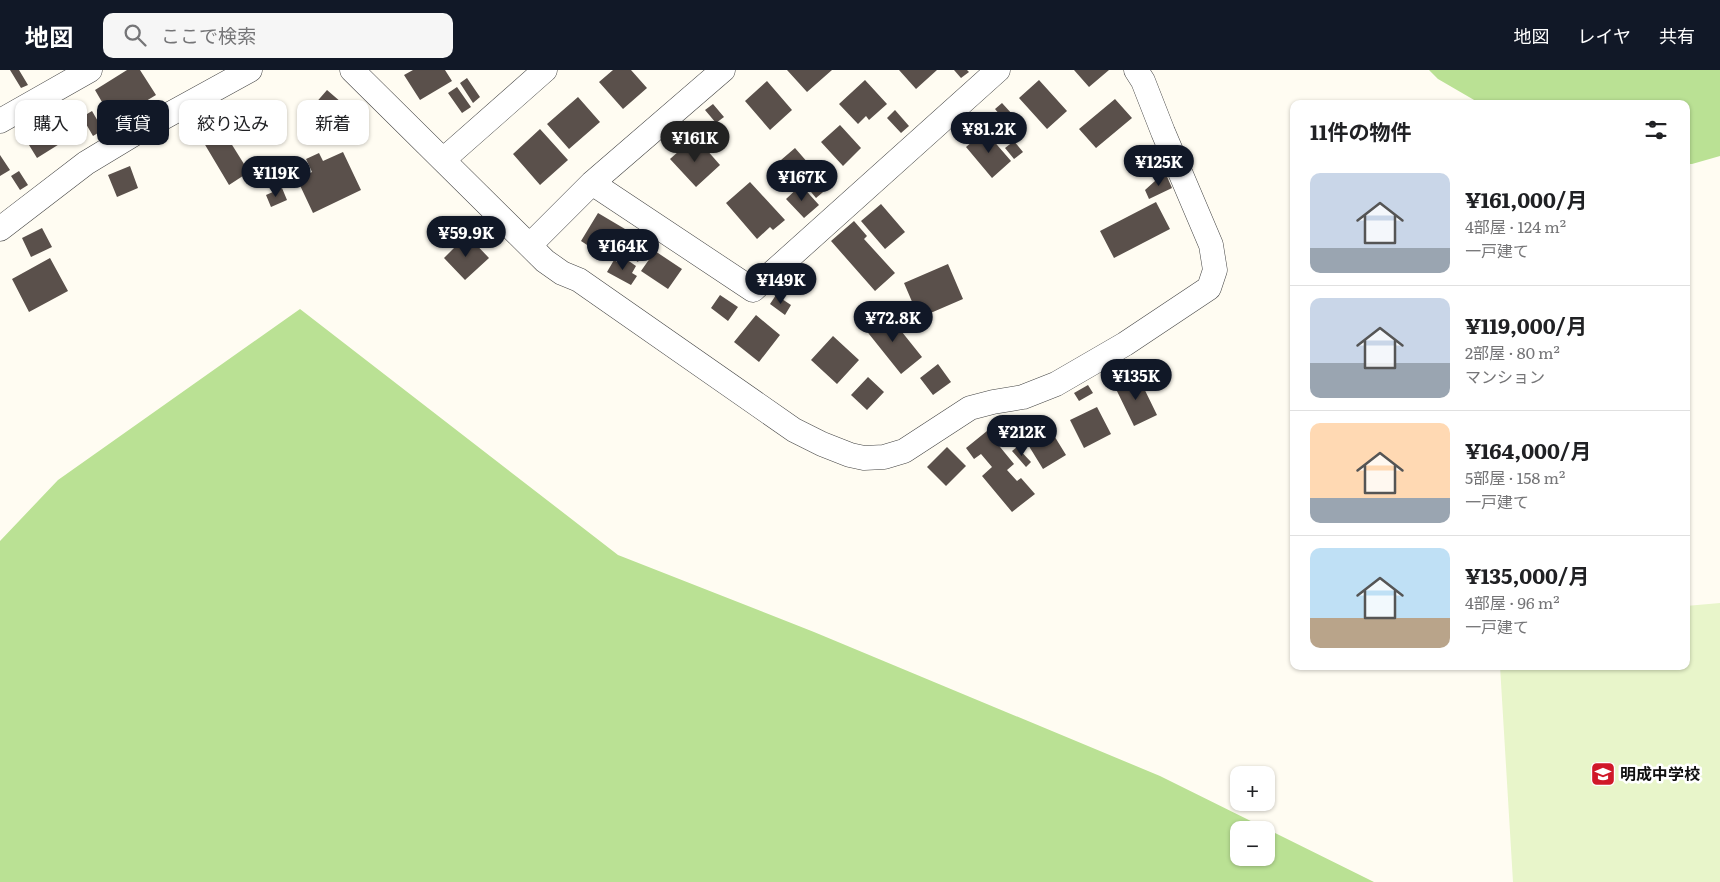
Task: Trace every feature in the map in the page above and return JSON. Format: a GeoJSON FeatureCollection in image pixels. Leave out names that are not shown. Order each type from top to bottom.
{"type":"FeatureCollection","features":[{"type":"Feature","properties":{"kind":"street"},"geometry":{"type":"LineString","coordinates":[[0,121],[90,70]]}},
{"type":"Feature","properties":{"kind":"street"},"geometry":{"type":"LineString","coordinates":[[0,229],[86,163],[139,131],[250,70]]}},
{"type":"Feature","properties":{"kind":"street"},"geometry":{"type":"LineString","coordinates":[[352,70],[545,261],[562,273],[579,280],[794,430],[822,444],[850,455],[864,458],[884,457],[904,452],[970,408],[1023,397],[1056,384],[1125,344],[1210,288],[1214,270],[1211,245],[1143,82],[1136,70]]}},
{"type":"Feature","properties":{"kind":"street"},"geometry":{"type":"LineString","coordinates":[[443,160],[545,70]]}},
{"type":"Feature","properties":{"kind":"street"},"geometry":{"type":"LineString","coordinates":[[530,245],[592,183],[723,70]]}},
{"type":"Feature","properties":{"kind":"street"},"geometry":{"type":"LineString","coordinates":[[592,183],[753,290],[998,70]]}},
{"type":"Feature","properties":{"kind":"green space"},"geometry":{"type":"Polygon","coordinates":[[[1429,70],[1720,70],[1720,156],[1690,164],[1690,100],[1474,100],[1438,79],[1429,70]]]}},
{"type":"Feature","properties":{"kind":"green space"},"geometry":{"type":"Polygon","coordinates":[[[300,309],[618,555],[814,632],[1160,776],[1251,821],[1230,821],[1230,866],[1275,866],[1275,833],[1374,882],[0,882],[0,541],[58,480],[300,309]]]}},
{"type":"Feature","properties":{"kind":"green space","name":"明成中学校"},"geometry":{"type":"Polygon","coordinates":[[[1720,603],[1720,882],[1513,882],[1500,670],[1690,670],[1690,606],[1720,603]]]}},
{"type":"Feature","properties":{"kind":"building"},"geometry":{"type":"Polygon","coordinates":[[[10,70],[19,70],[28,85],[21,88],[10,70]]]}},
{"type":"Feature","properties":{"kind":"building"},"geometry":{"type":"Polygon","coordinates":[[[127,70],[140,70],[156,95],[148,100],[101,100],[95,90],[127,70]]]}},
{"type":"Feature","properties":{"kind":"building"},"geometry":{"type":"Polygon","coordinates":[[[413,70],[445,70],[452,81],[420,100],[404,75],[413,70]]]}},
{"type":"Feature","properties":{"kind":"building"},"geometry":{"type":"Polygon","coordinates":[[[613,70],[631,70],[647,88],[623,109],[599,82],[613,70]]]}},
{"type":"Feature","properties":{"kind":"building"},"geometry":{"type":"Polygon","coordinates":[[[787,70],[832,70],[807,92],[787,70]]]}},
{"type":"Feature","properties":{"kind":"building"},"geometry":{"type":"Polygon","coordinates":[[[899,70],[937,70],[916,89],[899,70]]]}},
{"type":"Feature","properties":{"kind":"building"},"geometry":{"type":"Polygon","coordinates":[[[954,70],[967,70],[969,72],[961,78],[954,70]]]}},
{"type":"Feature","properties":{"kind":"building"},"geometry":{"type":"Polygon","coordinates":[[[1074,70],[1109,70],[1089,87],[1074,70]]]}},
{"type":"Feature","properties":{"kind":"building"},"geometry":{"type":"Polygon","coordinates":[[[467,78],[480,97],[473,103],[460,83],[467,78]]]}},
{"type":"Feature","properties":{"kind":"building"},"geometry":{"type":"Polygon","coordinates":[[[865,80],[887,104],[869,120],[866,116],[858,124],[839,104],[865,80]]]}},
{"type":"Feature","properties":{"kind":"building"},"geometry":{"type":"Polygon","coordinates":[[[1039,80],[1067,111],[1047,129],[1019,98],[1039,80]]]}},
{"type":"Feature","properties":{"kind":"building"},"geometry":{"type":"Polygon","coordinates":[[[767,81],[792,110],[770,130],[745,101],[767,81]]]}},
{"type":"Feature","properties":{"kind":"building"},"geometry":{"type":"Polygon","coordinates":[[[457,87],[471,107],[462,113],[448,93],[457,87]]]}},
{"type":"Feature","properties":{"kind":"building"},"geometry":{"type":"Polygon","coordinates":[[[327,90],[339,100],[318,100],[327,90]]]}},
{"type":"Feature","properties":{"kind":"building"},"geometry":{"type":"Polygon","coordinates":[[[578,97],[600,122],[569,149],[547,124],[578,97]]]}},
{"type":"Feature","properties":{"kind":"building"},"geometry":{"type":"Polygon","coordinates":[[[1115,99],[1132,118],[1096,148],[1079,129],[1115,99]]]}},
{"type":"Feature","properties":{"kind":"building"},"geometry":{"type":"Polygon","coordinates":[[[1002,103],[1022,125],[1014,132],[995,109],[1002,103]]]}},
{"type":"Feature","properties":{"kind":"building"},"geometry":{"type":"Polygon","coordinates":[[[713,104],[724,117],[716,123],[705,110],[713,104]]]}},
{"type":"Feature","properties":{"kind":"building"},"geometry":{"type":"Polygon","coordinates":[[[895,110],[909,126],[901,133],[887,118],[895,110]]]}},
{"type":"Feature","properties":{"kind":"building"},"geometry":{"type":"Polygon","coordinates":[[[92,111],[97,120],[97,134],[93,136],[87,126],[87,114],[92,111]]]}},
{"type":"Feature","properties":{"kind":"building"},"geometry":{"type":"Polygon","coordinates":[[[840,125],[861,148],[843,166],[821,142],[840,125]]]}},
{"type":"Feature","properties":{"kind":"building"},"geometry":{"type":"Polygon","coordinates":[[[540,129],[568,160],[540,185],[513,154],[540,129]]]}},
{"type":"Feature","properties":{"kind":"building"},"geometry":{"type":"Polygon","coordinates":[[[985,131],[1011,161],[992,178],[966,147],[985,131]]]}},
{"type":"Feature","properties":{"kind":"building"},"geometry":{"type":"Polygon","coordinates":[[[699,141],[720,165],[696,187],[670,159],[688,143],[693,147],[699,141]]]}},
{"type":"Feature","properties":{"kind":"building"},"geometry":{"type":"Polygon","coordinates":[[[1014,141],[1023,152],[1014,159],[1005,148],[1014,141]]]}},
{"type":"Feature","properties":{"kind":"building"},"geometry":{"type":"Polygon","coordinates":[[[29,145],[58,145],[37,158],[29,145]]]}},
{"type":"Feature","properties":{"kind":"building"},"geometry":{"type":"Polygon","coordinates":[[[205,145],[232,145],[249,172],[229,185],[205,145]]]}},
{"type":"Feature","properties":{"kind":"building"},"geometry":{"type":"Polygon","coordinates":[[[795,148],[829,187],[816,198],[802,181],[795,186],[782,171],[773,179],[767,172],[795,148]]]}},
{"type":"Feature","properties":{"kind":"building"},"geometry":{"type":"Polygon","coordinates":[[[343,152],[361,190],[313,213],[297,179],[312,172],[306,159],[319,153],[323,161],[343,152]]]}},
{"type":"Feature","properties":{"kind":"building"},"geometry":{"type":"Polygon","coordinates":[[[0,155],[10,170],[0,176],[0,155]]]}},
{"type":"Feature","properties":{"kind":"building"},"geometry":{"type":"Polygon","coordinates":[[[130,166],[138,188],[117,197],[108,175],[130,166]]]}},
{"type":"Feature","properties":{"kind":"building"},"geometry":{"type":"Polygon","coordinates":[[[272,168],[277,177],[256,188],[251,179],[272,168]]]}},
{"type":"Feature","properties":{"kind":"building"},"geometry":{"type":"Polygon","coordinates":[[[19,171],[28,185],[20,190],[11,176],[19,171]]]}},
{"type":"Feature","properties":{"kind":"building"},"geometry":{"type":"Polygon","coordinates":[[[1165,172],[1172,188],[1149,199],[1145,190],[1165,172]]]}},
{"type":"Feature","properties":{"kind":"building"},"geometry":{"type":"Polygon","coordinates":[[[750,182],[785,220],[773,230],[770,227],[757,239],[726,203],[750,182]]]}},
{"type":"Feature","properties":{"kind":"building"},"geometry":{"type":"Polygon","coordinates":[[[801,185],[819,205],[804,218],[786,199],[801,185]]]}},
{"type":"Feature","properties":{"kind":"building"},"geometry":{"type":"Polygon","coordinates":[[[282,188],[287,200],[271,207],[266,195],[282,188]]]}},
{"type":"Feature","properties":{"kind":"building"},"geometry":{"type":"Polygon","coordinates":[[[1156,202],[1170,229],[1114,258],[1100,231],[1156,202]]]}},
{"type":"Feature","properties":{"kind":"building"},"geometry":{"type":"Polygon","coordinates":[[[881,204],[905,232],[885,249],[861,221],[881,204]]]}},
{"type":"Feature","properties":{"kind":"building"},"geometry":{"type":"Polygon","coordinates":[[[598,213],[625,229],[619,239],[623,241],[616,252],[612,250],[607,258],[581,241],[598,213]]]}},
{"type":"Feature","properties":{"kind":"building"},"geometry":{"type":"Polygon","coordinates":[[[854,221],[867,236],[864,239],[895,273],[875,291],[831,241],[854,221]]]}},
{"type":"Feature","properties":{"kind":"building"},"geometry":{"type":"Polygon","coordinates":[[[42,228],[52,247],[31,257],[22,238],[42,228]]]}},
{"type":"Feature","properties":{"kind":"building"},"geometry":{"type":"Polygon","coordinates":[[[635,230],[651,240],[638,262],[622,252],[635,230]]]}},
{"type":"Feature","properties":{"kind":"building"},"geometry":{"type":"Polygon","coordinates":[[[467,235],[489,258],[465,280],[444,258],[467,235]]]}},
{"type":"Feature","properties":{"kind":"building"},"geometry":{"type":"Polygon","coordinates":[[[655,251],[682,269],[668,289],[641,271],[655,251]]]}},
{"type":"Feature","properties":{"kind":"building"},"geometry":{"type":"Polygon","coordinates":[[[623,257],[636,266],[632,273],[637,276],[631,285],[607,272],[614,260],[619,263],[623,257]]]}},
{"type":"Feature","properties":{"kind":"building"},"geometry":{"type":"Polygon","coordinates":[[[50,258],[68,291],[29,312],[12,279],[50,258]]]}},
{"type":"Feature","properties":{"kind":"building"},"geometry":{"type":"Polygon","coordinates":[[[948,264],[963,299],[919,318],[904,283],[948,264]]]}},
{"type":"Feature","properties":{"kind":"building"},"geometry":{"type":"Polygon","coordinates":[[[720,295],[738,307],[728,321],[711,308],[720,295]]]}},
{"type":"Feature","properties":{"kind":"building"},"geometry":{"type":"Polygon","coordinates":[[[776,295],[791,305],[785,315],[770,304],[776,295]]]}},
{"type":"Feature","properties":{"kind":"building"},"geometry":{"type":"Polygon","coordinates":[[[886,312],[922,357],[901,374],[865,329],[886,312]]]}},
{"type":"Feature","properties":{"kind":"building"},"geometry":{"type":"Polygon","coordinates":[[[756,315],[780,335],[759,362],[734,342],[756,315]]]}},
{"type":"Feature","properties":{"kind":"building"},"geometry":{"type":"Polygon","coordinates":[[[833,336],[859,360],[837,384],[811,360],[833,336]]]}},
{"type":"Feature","properties":{"kind":"building"},"geometry":{"type":"Polygon","coordinates":[[[938,364],[951,382],[933,395],[920,378],[938,364]]]}},
{"type":"Feature","properties":{"kind":"building"},"geometry":{"type":"Polygon","coordinates":[[[1138,376],[1157,415],[1134,426],[1115,387],[1138,376]]]}},
{"type":"Feature","properties":{"kind":"building"},"geometry":{"type":"Polygon","coordinates":[[[868,377],[884,392],[867,410],[851,395],[868,377]]]}},
{"type":"Feature","properties":{"kind":"building"},"geometry":{"type":"Polygon","coordinates":[[[1088,385],[1093,393],[1079,401],[1074,393],[1088,385]]]}},
{"type":"Feature","properties":{"kind":"building"},"geometry":{"type":"Polygon","coordinates":[[[1097,407],[1111,434],[1084,448],[1070,420],[1097,407]]]}},
{"type":"Feature","properties":{"kind":"building"},"geometry":{"type":"Polygon","coordinates":[[[1050,429],[1066,455],[1043,469],[1027,443],[1050,429]]]}},
{"type":"Feature","properties":{"kind":"building"},"geometry":{"type":"Polygon","coordinates":[[[987,431],[1014,464],[1007,470],[1017,481],[1021,478],[1035,494],[1012,512],[982,476],[992,467],[981,454],[974,459],[966,448],[987,431]]]}},
{"type":"Feature","properties":{"kind":"building"},"geometry":{"type":"Polygon","coordinates":[[[947,447],[966,466],[946,486],[927,467],[947,447]]]}},
{"type":"Feature","properties":{"kind":"building"},"geometry":{"type":"Polygon","coordinates":[[[1017,447],[1031,462],[1026,467],[1012,451],[1017,447]]]}},
{"type":"Feature","properties":{"kind":"place","name":"明成中学校"},"geometry":{"type":"Point","coordinates":[1603,774]}}]}
